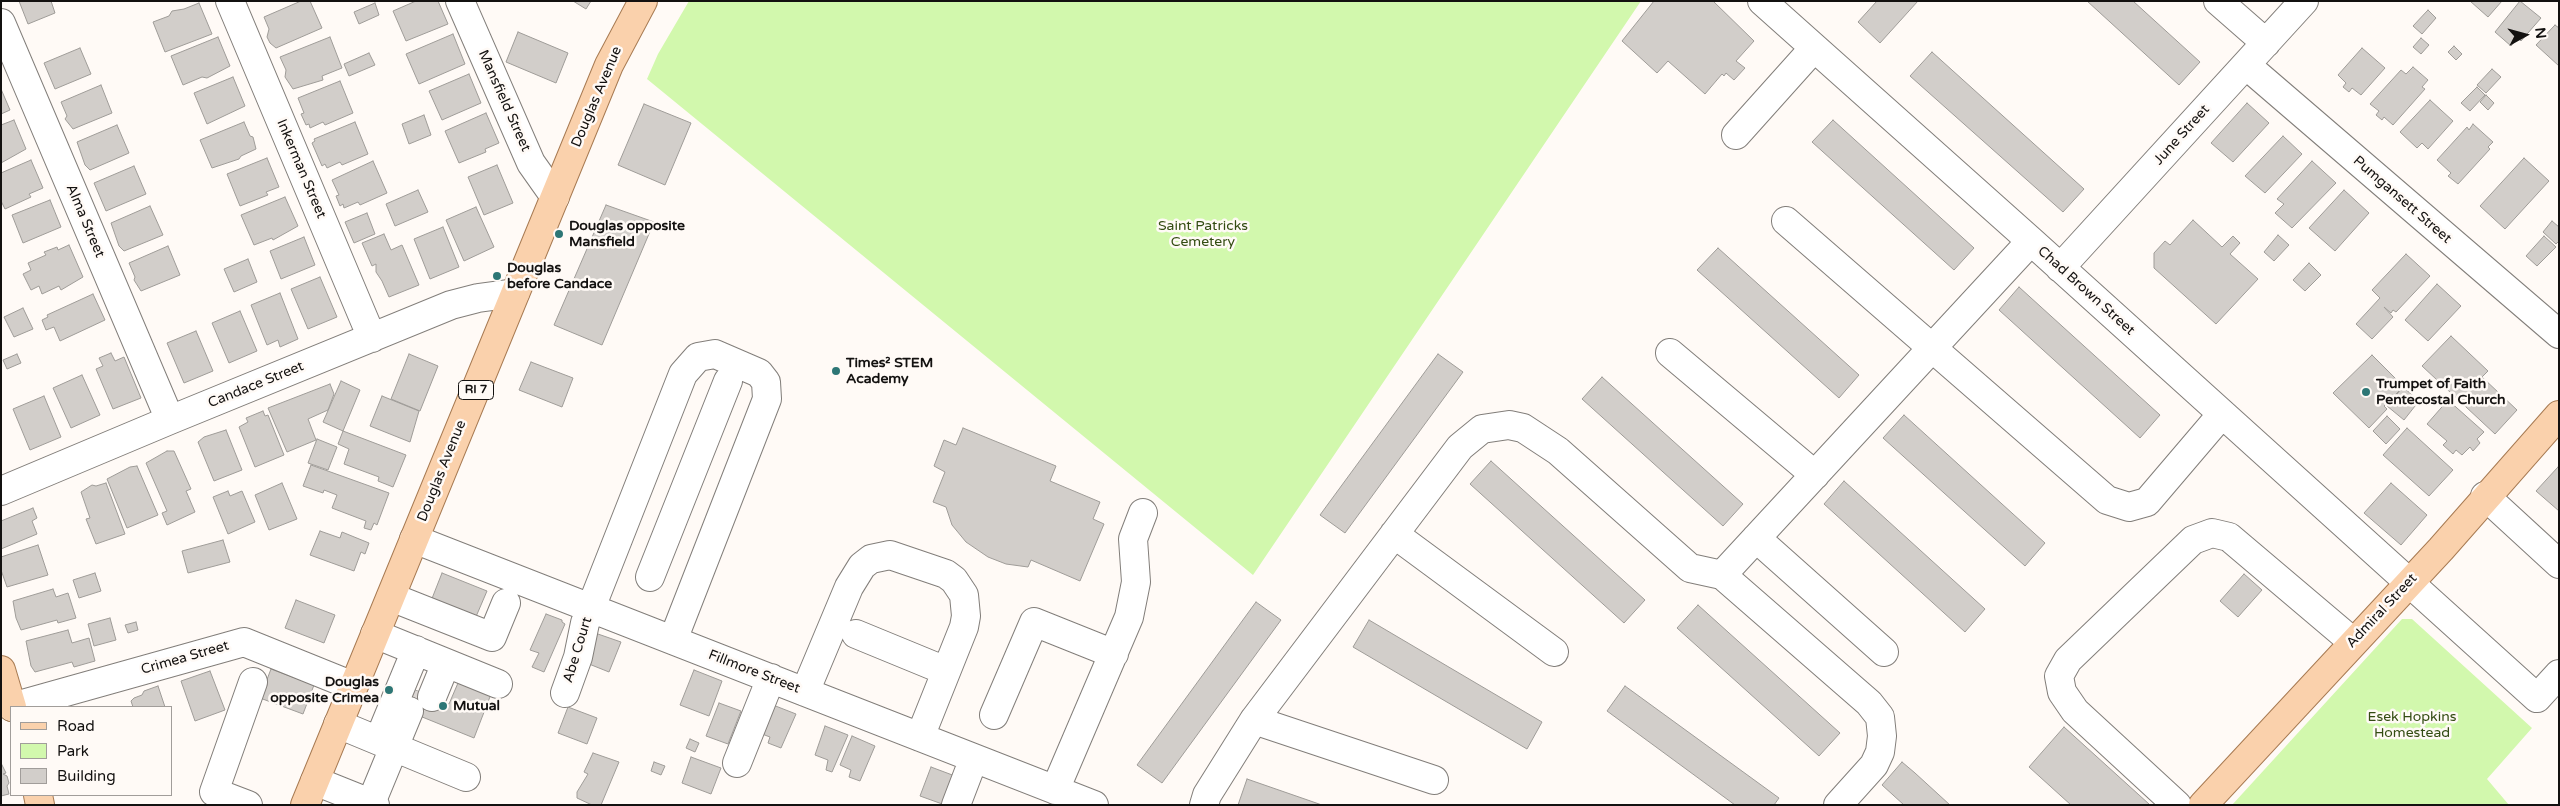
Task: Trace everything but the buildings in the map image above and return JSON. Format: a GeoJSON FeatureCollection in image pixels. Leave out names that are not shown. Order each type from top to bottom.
{"type":"FeatureCollection","features":[{"type":"Feature","properties":{"kind":"main road","name":"Douglas Avenue"},"geometry":{"type":"LineString","coordinates":[[310,793],[609,65],[643,1]]}},
{"type":"Feature","properties":{"kind":"main road","name":"Admiral Street"},"geometry":{"type":"LineString","coordinates":[[2203,805],[2409,581],[2441,549],[2559,415]]}},
{"type":"Feature","properties":{"kind":"main road"},"geometry":{"type":"LineString","coordinates":[[1,670],[12,706]]}},
{"type":"Feature","properties":{"kind":"street","name":"Inkerman Street"},"geometry":{"type":"LineString","coordinates":[[230,1],[372,338]]}},
{"type":"Feature","properties":{"kind":"street","name":"Mansfield Street"},"geometry":{"type":"LineString","coordinates":[[460,1],[531,163],[555,197]]}},
{"type":"Feature","properties":{"kind":"street","name":"Chad Brown Street"},"geometry":{"type":"LineString","coordinates":[[1762,1],[2537,698],[2559,674]]}},
{"type":"Feature","properties":{"kind":"street"},"geometry":{"type":"LineString","coordinates":[[2218,1],[2266,43]]}},
{"type":"Feature","properties":{"kind":"street","name":"June Street"},"geometry":{"type":"LineString","coordinates":[[2060,268],[2304,1]]}},
{"type":"Feature","properties":{"kind":"street","name":"Alma Street"},"geometry":{"type":"LineString","coordinates":[[1,22],[170,420]]}},
{"type":"Feature","properties":{"kind":"street"},"geometry":{"type":"LineString","coordinates":[[1736,135],[1814,48]]}},
{"type":"Feature","properties":{"kind":"street","name":"Pumgansett Street"},"geometry":{"type":"LineString","coordinates":[[2246,65],[2559,334]]}},
{"type":"Feature","properties":{"kind":"street"},"geometry":{"type":"LineString","coordinates":[[1786,221],[2107,500],[2129,507],[2147,502],[2222,414]]}},
{"type":"Feature","properties":{"kind":"street"},"geometry":{"type":"LineString","coordinates":[[1722,574],[2031,241]]}},
{"type":"Feature","properties":{"kind":"street","name":"Candace Street"},"geometry":{"type":"LineString","coordinates":[[1,491],[462,301],[515,293]]}},
{"type":"Feature","properties":{"kind":"street"},"geometry":{"type":"LineString","coordinates":[[1670,353],[1815,475]]}},
{"type":"Feature","properties":{"kind":"street","name":"Abe Court"},"geometry":{"type":"LineString","coordinates":[[565,693],[578,658],[583,629],[683,374],[698,357],[709,354],[722,356],[754,369],[764,377],[767,399],[747,449]]}},
{"type":"Feature","properties":{"kind":"street"},"geometry":{"type":"LineString","coordinates":[[650,577],[728,381]]}},
{"type":"Feature","properties":{"kind":"street"},"geometry":{"type":"LineString","coordinates":[[1204,805],[1207,794],[1254,720],[1460,447],[1482,429],[1509,426],[1523,428],[1558,451],[1690,568],[1722,574],[1869,703],[1880,717],[1882,736],[1880,752],[1874,765],[1838,805]]}},
{"type":"Feature","properties":{"kind":"street"},"geometry":{"type":"LineString","coordinates":[[673,640],[747,449],[707,434]]}},
{"type":"Feature","properties":{"kind":"street"},"geometry":{"type":"LineString","coordinates":[[2486,496],[2559,564]]}},
{"type":"Feature","properties":{"kind":"street"},"geometry":{"type":"LineString","coordinates":[[1055,790],[1114,654],[1133,602],[1136,582],[1133,539],[1143,513]]}},
{"type":"Feature","properties":{"kind":"street"},"geometry":{"type":"LineString","coordinates":[[2177,805],[2075,711],[2062,692],[2060,676],[2068,660],[2193,540],[2212,533],[2229,537],[2353,642]]}},
{"type":"Feature","properties":{"kind":"street"},"geometry":{"type":"LineString","coordinates":[[1394,534],[1554,652]]}},
{"type":"Feature","properties":{"kind":"street"},"geometry":{"type":"LineString","coordinates":[[1756,538],[1884,652]]}},
{"type":"Feature","properties":{"kind":"street","name":"Fillmore Street"},"geometry":{"type":"LineString","coordinates":[[414,539],[1094,805]]}},
{"type":"Feature","properties":{"kind":"street"},"geometry":{"type":"LineString","coordinates":[[805,692],[855,575],[871,559],[880,556],[900,557],[946,574],[960,587],[964,595],[966,616],[964,627],[920,737]]}},
{"type":"Feature","properties":{"kind":"street"},"geometry":{"type":"LineString","coordinates":[[390,597],[492,637],[506,603]]}},
{"type":"Feature","properties":{"kind":"street"},"geometry":{"type":"LineString","coordinates":[[994,715],[1034,622],[1114,654]]}},
{"type":"Feature","properties":{"kind":"street"},"geometry":{"type":"LineString","coordinates":[[375,634],[498,684]]}},
{"type":"Feature","properties":{"kind":"street"},"geometry":{"type":"LineString","coordinates":[[856,634],[946,671]]}},
{"type":"Feature","properties":{"kind":"street","name":"Crimea Street"},"geometry":{"type":"LineString","coordinates":[[16,706],[244,642],[353,686]]}},
{"type":"Feature","properties":{"kind":"street"},"geometry":{"type":"LineString","coordinates":[[394,747],[421,704],[431,657]]}},
{"type":"Feature","properties":{"kind":"street"},"geometry":{"type":"LineString","coordinates":[[310,793],[373,804],[431,657]]}},
{"type":"Feature","properties":{"kind":"street"},"geometry":{"type":"LineString","coordinates":[[737,763],[771,678]]}},
{"type":"Feature","properties":{"kind":"street"},"geometry":{"type":"LineString","coordinates":[[248,805],[214,792],[253,682]]}},
{"type":"Feature","properties":{"kind":"street"},"geometry":{"type":"LineString","coordinates":[[1254,720],[1434,780]]}},
{"type":"Feature","properties":{"kind":"street"},"geometry":{"type":"LineString","coordinates":[[338,724],[466,777]]}},
{"type":"Feature","properties":{"kind":"street"},"geometry":{"type":"LineString","coordinates":[[956,805],[974,758]]}},
{"type":"Feature","properties":{"kind":"green space","name":"Saint Patricks Cemetery"},"geometry":{"type":"Polygon","coordinates":[[[689,1],[1641,1],[1253,575],[647,79],[658,54],[689,1]]]}},
{"type":"Feature","properties":{"kind":"green space","name":"Esek Hopkins Homestead"},"geometry":{"type":"Polygon","coordinates":[[[2402,619],[2412,619],[2532,728],[2487,779],[2509,805],[2232,805],[2402,619]]]}},
{"type":"Feature","properties":{"kind":"tunnel"},"geometry":{"type":"LineString","coordinates":[[409,711],[417,691]]}},
{"type":"Feature","properties":{"kind":"place","name":"Douglas opposite Mansfield"},"geometry":{"type":"Point","coordinates":[559,234]}},
{"type":"Feature","properties":{"kind":"place","name":"Douglas before Candace"},"geometry":{"type":"Point","coordinates":[497,276]}},
{"type":"Feature","properties":{"kind":"place","name":"Times² STEM Academy"},"geometry":{"type":"Point","coordinates":[836,371]}},
{"type":"Feature","properties":{"kind":"place","name":"Trumpet of Faith Pentecostal Church"},"geometry":{"type":"Point","coordinates":[2366,392]}},
{"type":"Feature","properties":{"kind":"place","name":"Douglas opposite Crimea"},"geometry":{"type":"Point","coordinates":[389,690]}},
{"type":"Feature","properties":{"kind":"place","name":"Mutual"},"geometry":{"type":"Point","coordinates":[443,706]}}]}
